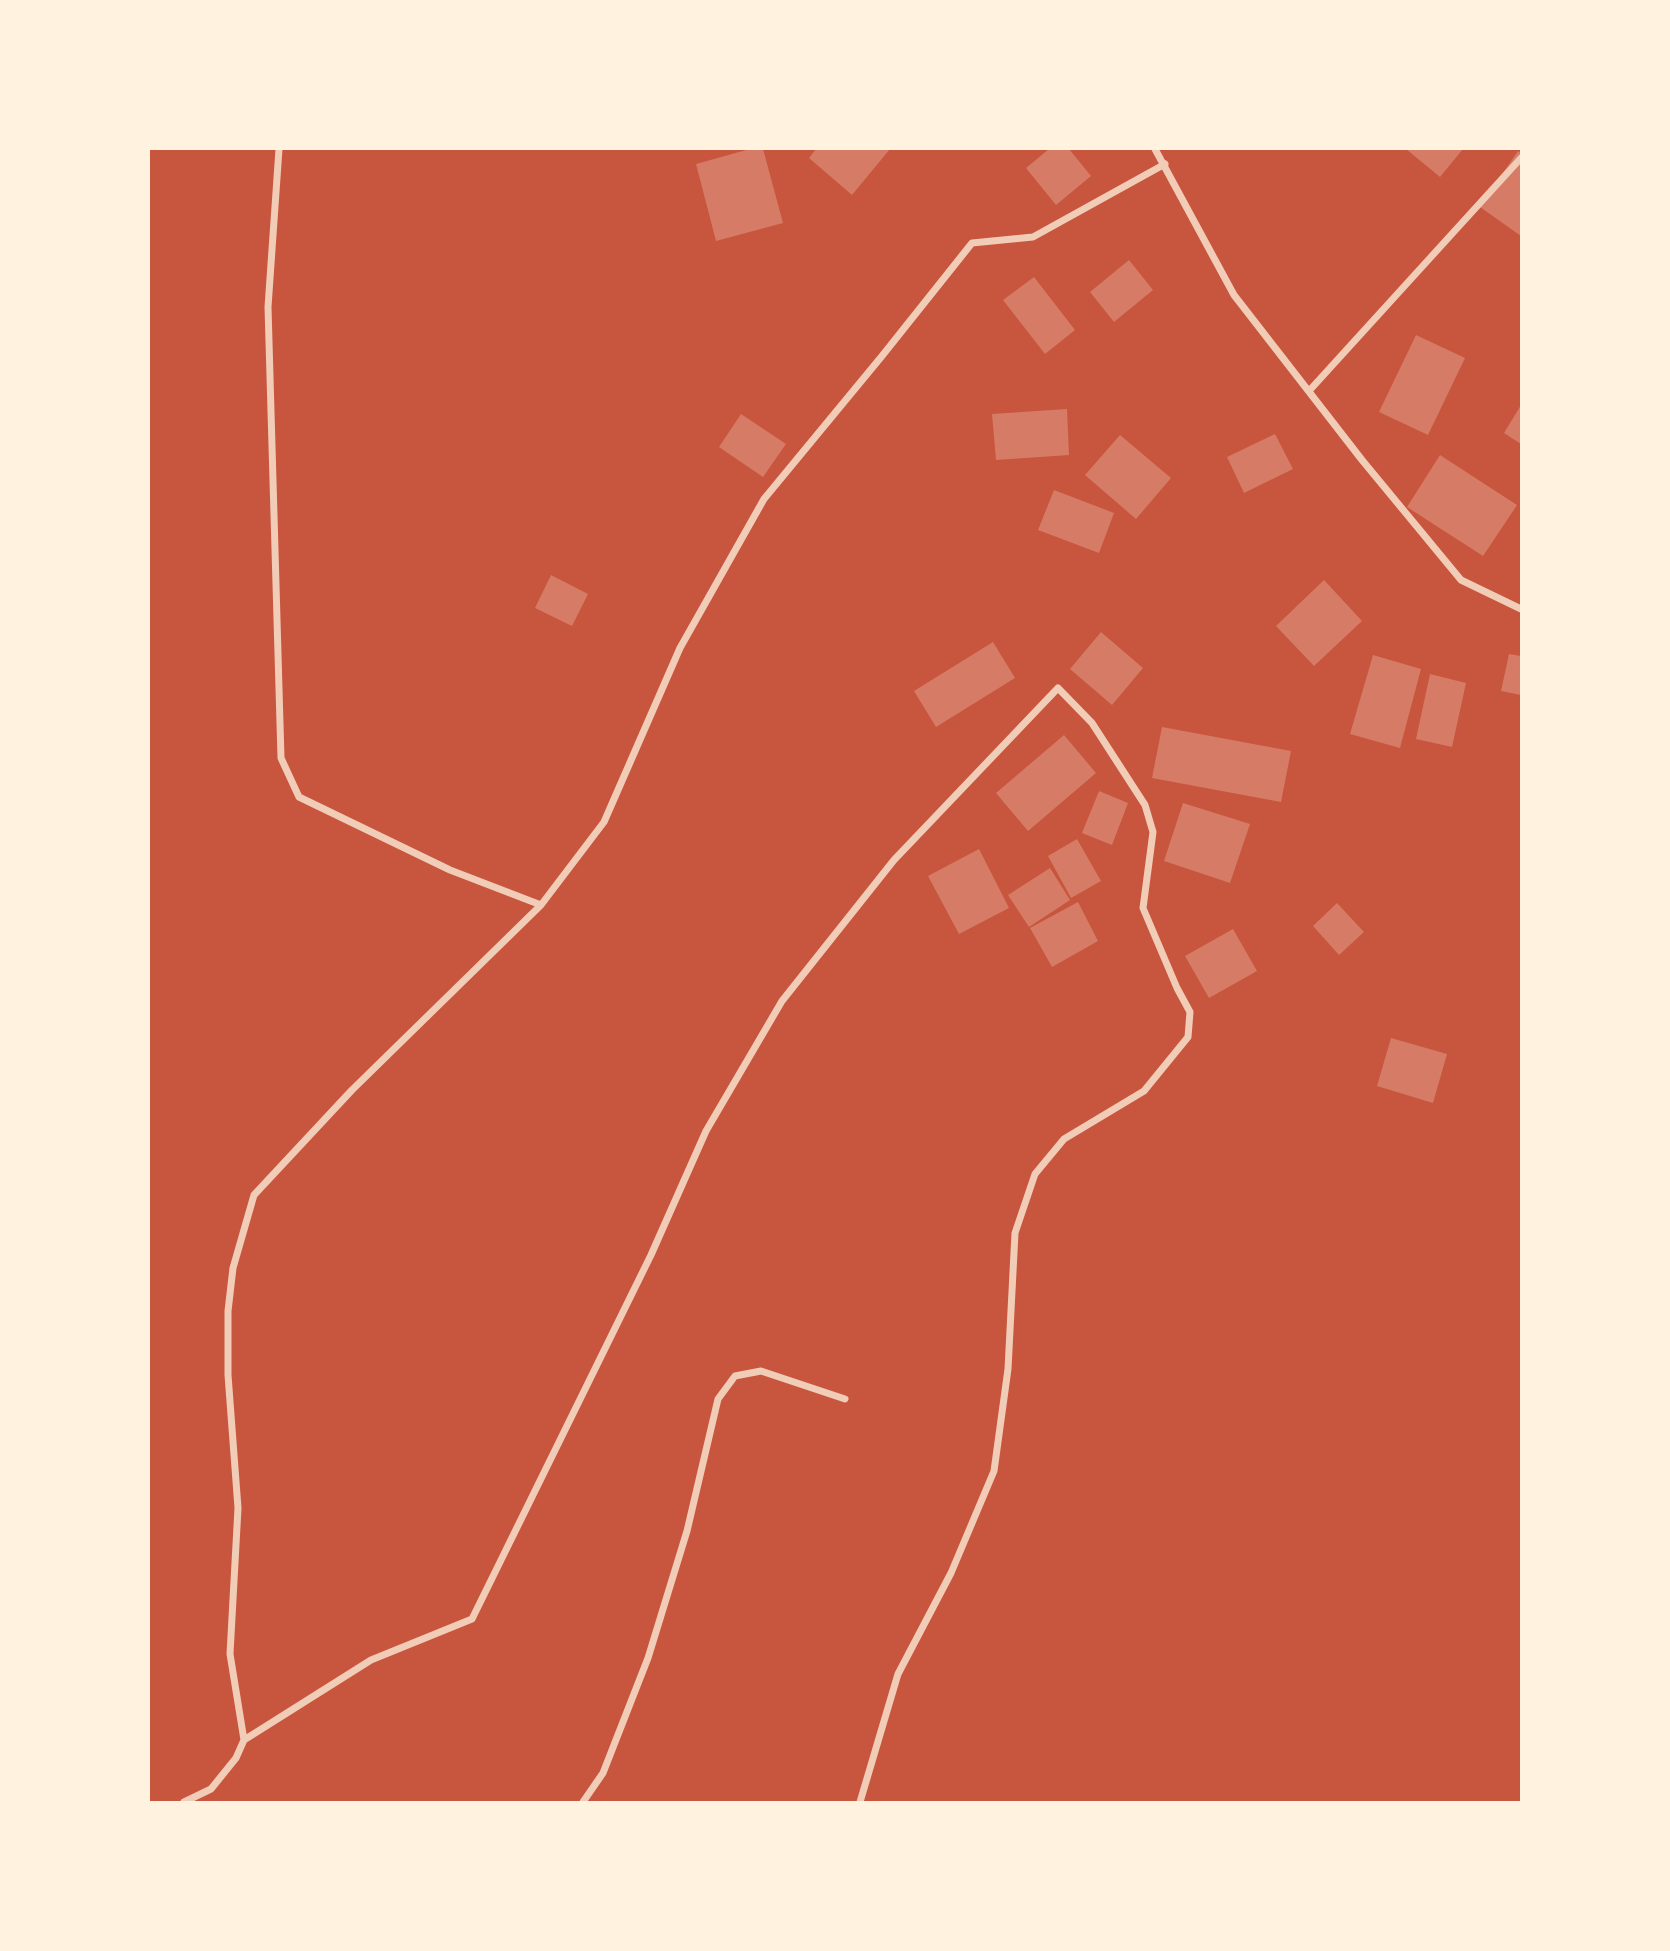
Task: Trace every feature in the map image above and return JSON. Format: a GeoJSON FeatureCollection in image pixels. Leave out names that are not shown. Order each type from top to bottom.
{"type":"FeatureCollection","features":[{"type":"Feature","properties":{"kind":"street"},"geometry":{"type":"LineString","coordinates":[[279,149],[268,307],[281,758],[299,797],[450,870],[541,905]]}},
{"type":"Feature","properties":{"kind":"street"},"geometry":{"type":"LineString","coordinates":[[1155,149],[1234,295],[1362,460],[1461,580],[1521,609]]}},
{"type":"Feature","properties":{"kind":"street"},"geometry":{"type":"LineString","coordinates":[[1308,391],[1521,158]]}},
{"type":"Feature","properties":{"kind":"street"},"geometry":{"type":"LineString","coordinates":[[184,1802],[211,1789],[236,1758],[244,1740],[230,1654],[238,1508],[228,1375],[228,1311],[233,1268],[254,1195],[352,1090],[541,905],[604,822],[680,648],[764,499],[971,243],[1033,237],[1165,164]]}},
{"type":"Feature","properties":{"kind":"street"},"geometry":{"type":"LineString","coordinates":[[244,1740],[371,1660],[472,1619],[651,1255],[706,1131],[782,1002],[894,860],[1058,688],[1092,723],[1145,805],[1153,832],[1143,908],[1190,1012],[1188,1037],[1144,1091],[1064,1139],[1035,1174],[1015,1233],[1008,1369],[994,1471],[951,1573],[898,1674],[860,1802]]}},
{"type":"Feature","properties":{"kind":"street"},"geometry":{"type":"LineString","coordinates":[[583,1802],[603,1773],[648,1658],[687,1531],[718,1399],[736,1376],[761,1371],[845,1399]]}},
{"type":"Feature","properties":{"kind":"building"},"geometry":{"type":"Polygon","coordinates":[[[750,149],[763,149],[783,223],[716,241],[696,164],[750,149]]]}},
{"type":"Feature","properties":{"kind":"building"},"geometry":{"type":"Polygon","coordinates":[[[816,149],[890,149],[852,195],[809,158],[816,149]]]}},
{"type":"Feature","properties":{"kind":"building"},"geometry":{"type":"Polygon","coordinates":[[[1049,149],[1069,149],[1091,176],[1056,205],[1026,168],[1049,149]]]}},
{"type":"Feature","properties":{"kind":"building"},"geometry":{"type":"Polygon","coordinates":[[[1406,149],[1463,149],[1440,177],[1406,149]]]}},
{"type":"Feature","properties":{"kind":"building"},"geometry":{"type":"Polygon","coordinates":[[[1518,151],[1521,153],[1521,236],[1480,207],[1518,151]]]}},
{"type":"Feature","properties":{"kind":"building"},"geometry":{"type":"Polygon","coordinates":[[[1129,260],[1153,290],[1114,322],[1090,292],[1129,260]]]}},
{"type":"Feature","properties":{"kind":"building"},"geometry":{"type":"Polygon","coordinates":[[[1034,277],[1075,330],[1045,354],[1003,300],[1034,277]]]}},
{"type":"Feature","properties":{"kind":"building"},"geometry":{"type":"Polygon","coordinates":[[[1416,335],[1465,358],[1428,435],[1379,412],[1416,335]]]}},
{"type":"Feature","properties":{"kind":"building"},"geometry":{"type":"Polygon","coordinates":[[[1521,405],[1521,444],[1504,433],[1521,405]]]}},
{"type":"Feature","properties":{"kind":"building"},"geometry":{"type":"Polygon","coordinates":[[[1067,409],[1069,455],[996,460],[992,414],[1067,409]]]}},
{"type":"Feature","properties":{"kind":"building"},"geometry":{"type":"Polygon","coordinates":[[[741,414],[786,444],[763,477],[719,447],[741,414]]]}},
{"type":"Feature","properties":{"kind":"building"},"geometry":{"type":"Polygon","coordinates":[[[1275,434],[1293,469],[1244,493],[1227,457],[1275,434]]]}},
{"type":"Feature","properties":{"kind":"building"},"geometry":{"type":"Polygon","coordinates":[[[1120,435],[1171,478],[1136,519],[1085,475],[1120,435]]]}},
{"type":"Feature","properties":{"kind":"building"},"geometry":{"type":"Polygon","coordinates":[[[1440,455],[1517,505],[1483,556],[1407,507],[1440,455]]]}},
{"type":"Feature","properties":{"kind":"building"},"geometry":{"type":"Polygon","coordinates":[[[1054,490],[1114,513],[1099,553],[1038,530],[1054,490]]]}},
{"type":"Feature","properties":{"kind":"building"},"geometry":{"type":"Polygon","coordinates":[[[551,575],[588,594],[572,626],[535,608],[551,575]]]}},
{"type":"Feature","properties":{"kind":"building"},"geometry":{"type":"Polygon","coordinates":[[[1324,580],[1362,621],[1314,666],[1276,626],[1324,580]]]}},
{"type":"Feature","properties":{"kind":"building"},"geometry":{"type":"Polygon","coordinates":[[[1101,632],[1143,668],[1112,705],[1070,669],[1101,632]]]}},
{"type":"Feature","properties":{"kind":"building"},"geometry":{"type":"Polygon","coordinates":[[[993,642],[1015,678],[936,727],[914,691],[993,642]]]}},
{"type":"Feature","properties":{"kind":"building"},"geometry":{"type":"Polygon","coordinates":[[[1509,654],[1521,656],[1521,695],[1501,691],[1509,654]]]}},
{"type":"Feature","properties":{"kind":"building"},"geometry":{"type":"Polygon","coordinates":[[[1373,655],[1421,669],[1400,748],[1350,734],[1373,655]]]}},
{"type":"Feature","properties":{"kind":"building"},"geometry":{"type":"Polygon","coordinates":[[[1430,674],[1466,683],[1452,747],[1416,739],[1430,674]]]}},
{"type":"Feature","properties":{"kind":"building"},"geometry":{"type":"Polygon","coordinates":[[[1162,727],[1291,751],[1281,802],[1152,778],[1162,727]]]}},
{"type":"Feature","properties":{"kind":"building"},"geometry":{"type":"Polygon","coordinates":[[[1064,735],[1096,773],[1028,831],[996,793],[1064,735]]]}},
{"type":"Feature","properties":{"kind":"building"},"geometry":{"type":"Polygon","coordinates":[[[1099,791],[1128,803],[1112,845],[1082,833],[1099,791]]]}},
{"type":"Feature","properties":{"kind":"building"},"geometry":{"type":"Polygon","coordinates":[[[1183,803],[1250,824],[1230,883],[1164,861],[1183,803]]]}},
{"type":"Feature","properties":{"kind":"building"},"geometry":{"type":"Polygon","coordinates":[[[1077,839],[1101,881],[1071,898],[1048,856],[1077,839]]]}},
{"type":"Feature","properties":{"kind":"building"},"geometry":{"type":"Polygon","coordinates":[[[979,849],[1009,908],[959,934],[928,876],[979,849]]]}},
{"type":"Feature","properties":{"kind":"building"},"geometry":{"type":"Polygon","coordinates":[[[1050,868],[1070,900],[1029,927],[1008,895],[1050,868]]]}},
{"type":"Feature","properties":{"kind":"building"},"geometry":{"type":"Polygon","coordinates":[[[1078,902],[1098,941],[1052,967],[1030,928],[1078,902]]]}},
{"type":"Feature","properties":{"kind":"building"},"geometry":{"type":"Polygon","coordinates":[[[1337,903],[1364,932],[1339,955],[1313,926],[1337,903]]]}},
{"type":"Feature","properties":{"kind":"building"},"geometry":{"type":"Polygon","coordinates":[[[1233,929],[1257,971],[1209,998],[1185,956],[1233,929]]]}},
{"type":"Feature","properties":{"kind":"building"},"geometry":{"type":"Polygon","coordinates":[[[1391,1038],[1447,1054],[1433,1103],[1377,1086],[1391,1038]]]}}]}
